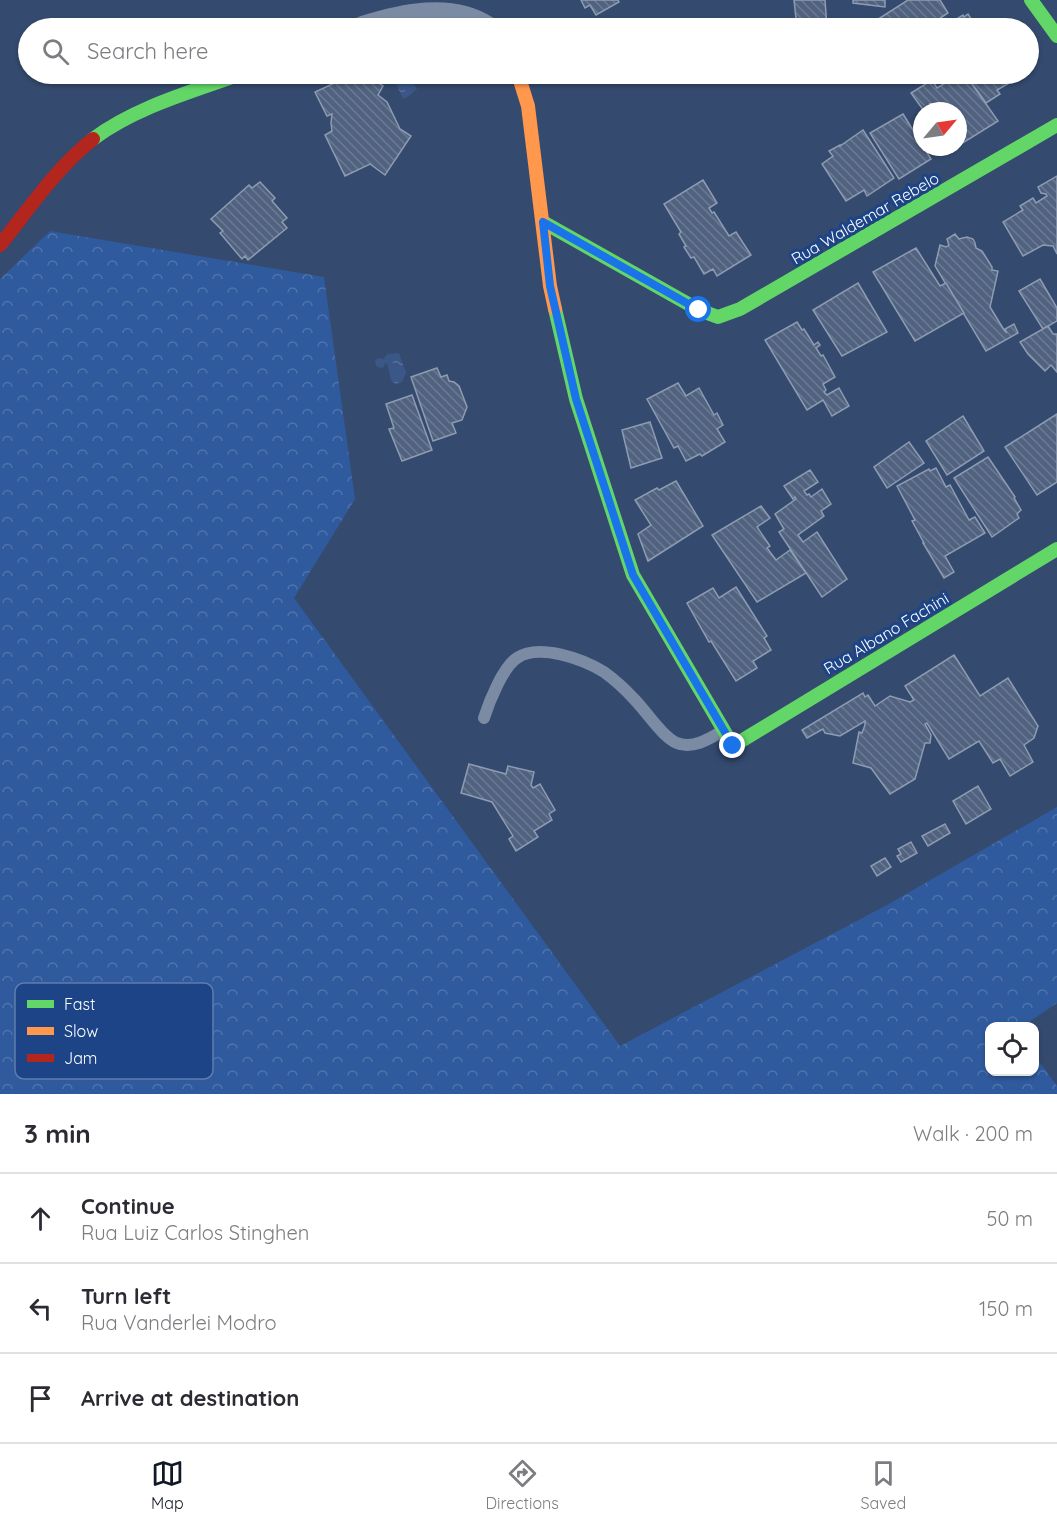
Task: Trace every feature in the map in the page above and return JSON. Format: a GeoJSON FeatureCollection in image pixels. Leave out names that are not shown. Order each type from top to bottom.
{"type":"FeatureCollection","features":[{"type":"Feature","properties":{"kind":"street"},"geometry":{"type":"LineString","coordinates":[[1031,0],[1054,25]]}},
{"type":"Feature","properties":{"kind":"street"},"geometry":{"type":"LineString","coordinates":[[402,18],[437,15],[463,18]]}},
{"type":"Feature","properties":{"kind":"street"},"geometry":{"type":"LineString","coordinates":[[0,245],[42,189],[89,143],[115,124],[215,84]]}},
{"type":"Feature","properties":{"kind":"street"},"geometry":{"type":"LineString","coordinates":[[521,84],[528,106],[550,286],[576,399],[633,575],[724,730]]}},
{"type":"Feature","properties":{"kind":"street","name":"Rua Waldemar Rebelo"},"geometry":{"type":"LineString","coordinates":[[543,222],[699,310],[718,317],[740,309],[1057,125]]}},
{"type":"Feature","properties":{"kind":"street","name":"Rua Albano Fachini"},"geometry":{"type":"LineString","coordinates":[[724,730],[733,746],[1057,549]]}},
{"type":"Feature","properties":{"kind":"lane"},"geometry":{"type":"LineString","coordinates":[[484,718],[496,687],[506,670],[515,658],[532,651],[550,652],[604,672],[636,700],[664,734],[678,744],[693,745],[724,730]]}},
{"type":"Feature","properties":{"kind":"green space"},"geometry":{"type":"Polygon","coordinates":[[[50,231],[324,277],[355,499],[294,598],[620,1046],[887,905],[1057,807],[1057,1003],[1029,1022],[985,1022],[985,1076],[1039,1076],[1039,1061],[1057,1086],[1057,1094],[0,1094],[0,279],[50,231]]]}},
{"type":"Feature","properties":{"kind":"water"},"geometry":{"type":"Polygon","coordinates":[[[396,84],[414,84],[417,89],[403,98],[396,84]]]}},
{"type":"Feature","properties":{"kind":"water"},"geometry":{"type":"Polygon","coordinates":[[[399,353],[406,373],[402,382],[396,384],[392,382],[387,364],[385,363],[384,367],[380,368],[376,366],[375,360],[380,358],[385,360],[388,354],[399,353]]]}},
{"type":"Feature","properties":{"kind":"building"},"geometry":{"type":"Polygon","coordinates":[[[581,0],[618,0],[619,2],[596,15],[590,5],[585,8],[581,0]]]}},
{"type":"Feature","properties":{"kind":"building"},"geometry":{"type":"Polygon","coordinates":[[[794,0],[825,0],[826,18],[796,18],[794,0]]]}},
{"type":"Feature","properties":{"kind":"building"},"geometry":{"type":"Polygon","coordinates":[[[853,0],[885,0],[885,7],[853,3],[853,0]]]}},
{"type":"Feature","properties":{"kind":"building"},"geometry":{"type":"Polygon","coordinates":[[[908,0],[940,0],[948,13],[940,18],[880,18],[908,0]]]}},
{"type":"Feature","properties":{"kind":"building"},"geometry":{"type":"Polygon","coordinates":[[[968,14],[971,18],[958,18],[963,15],[964,17],[968,14]]]}},
{"type":"Feature","properties":{"kind":"building"},"geometry":{"type":"Polygon","coordinates":[[[332,84],[380,84],[383,86],[378,95],[387,102],[400,129],[411,136],[385,175],[370,164],[345,176],[325,135],[332,131],[332,114],[327,116],[315,92],[332,84]]]}},
{"type":"Feature","properties":{"kind":"building"},"geometry":{"type":"Polygon","coordinates":[[[926,84],[934,84],[937,88],[944,84],[972,84],[998,121],[967,140],[967,102],[918,102],[911,93],[926,84]]]}},
{"type":"Feature","properties":{"kind":"building"},"geometry":{"type":"Polygon","coordinates":[[[972,84],[1008,84],[997,90],[1000,94],[986,103],[972,84]]]}},
{"type":"Feature","properties":{"kind":"building"},"geometry":{"type":"Polygon","coordinates":[[[903,114],[913,130],[913,156],[929,156],[931,159],[899,179],[870,133],[903,114]]]}},
{"type":"Feature","properties":{"kind":"building"},"geometry":{"type":"Polygon","coordinates":[[[863,130],[894,178],[867,196],[864,190],[846,201],[822,164],[833,156],[829,151],[863,130]]]}},
{"type":"Feature","properties":{"kind":"building"},"geometry":{"type":"Polygon","coordinates":[[[1057,176],[1057,254],[1053,246],[1043,245],[1023,256],[1003,222],[1023,210],[1020,206],[1033,198],[1036,203],[1047,196],[1041,193],[1038,187],[1057,176]]]}},
{"type":"Feature","properties":{"kind":"building"},"geometry":{"type":"Polygon","coordinates":[[[703,180],[717,203],[709,208],[712,213],[714,212],[729,236],[736,232],[751,255],[717,276],[713,269],[704,274],[694,257],[691,258],[679,234],[681,232],[664,204],[703,180]]]}},
{"type":"Feature","properties":{"kind":"building"},"geometry":{"type":"Polygon","coordinates":[[[260,182],[275,198],[272,201],[287,218],[282,222],[287,228],[248,260],[245,256],[242,259],[220,233],[223,231],[211,219],[249,185],[252,188],[260,182]]]}},
{"type":"Feature","properties":{"kind":"building"},"geometry":{"type":"Polygon","coordinates":[[[955,234],[959,239],[967,237],[973,239],[976,248],[982,251],[992,270],[998,271],[990,307],[1007,333],[1005,329],[1014,324],[1018,333],[986,351],[935,266],[940,245],[946,247],[949,245],[947,239],[955,234]]]}},
{"type":"Feature","properties":{"kind":"building"},"geometry":{"type":"Polygon","coordinates":[[[916,248],[940,286],[946,283],[964,313],[915,341],[873,272],[916,248]]]}},
{"type":"Feature","properties":{"kind":"building"},"geometry":{"type":"Polygon","coordinates":[[[1040,279],[1057,308],[1057,321],[1043,329],[1019,291],[1040,279]]]}},
{"type":"Feature","properties":{"kind":"building"},"geometry":{"type":"Polygon","coordinates":[[[858,283],[887,332],[842,356],[813,310],[858,283]]]}},
{"type":"Feature","properties":{"kind":"building"},"geometry":{"type":"Polygon","coordinates":[[[797,322],[814,345],[818,342],[820,345],[816,348],[821,356],[823,355],[835,377],[823,384],[826,390],[824,392],[827,395],[839,388],[849,406],[832,416],[823,400],[807,410],[765,340],[797,322]]]}},
{"type":"Feature","properties":{"kind":"building"},"geometry":{"type":"Polygon","coordinates":[[[1048,326],[1053,334],[1057,334],[1057,372],[1051,365],[1045,371],[1020,342],[1048,326]]]}},
{"type":"Feature","properties":{"kind":"building"},"geometry":{"type":"Polygon","coordinates":[[[437,368],[441,377],[447,375],[449,381],[459,386],[467,407],[462,420],[452,423],[456,433],[433,441],[411,377],[437,368]]]}},
{"type":"Feature","properties":{"kind":"building"},"geometry":{"type":"Polygon","coordinates":[[[678,383],[686,396],[699,388],[714,415],[717,413],[723,425],[717,429],[725,442],[702,456],[700,454],[686,461],[678,446],[674,448],[647,399],[678,383]]]}},
{"type":"Feature","properties":{"kind":"building"},"geometry":{"type":"Polygon","coordinates":[[[412,395],[432,450],[402,461],[389,429],[394,428],[386,404],[412,395]]]}},
{"type":"Feature","properties":{"kind":"building"},"geometry":{"type":"Polygon","coordinates":[[[1057,414],[1057,482],[1037,495],[1005,447],[1057,414]]]}},
{"type":"Feature","properties":{"kind":"building"},"geometry":{"type":"Polygon","coordinates":[[[963,416],[984,451],[947,475],[926,441],[963,416]]]}},
{"type":"Feature","properties":{"kind":"building"},"geometry":{"type":"Polygon","coordinates":[[[650,422],[662,458],[631,468],[622,430],[650,422]]]}},
{"type":"Feature","properties":{"kind":"building"},"geometry":{"type":"Polygon","coordinates":[[[909,442],[924,463],[887,488],[874,467],[909,442]]]}},
{"type":"Feature","properties":{"kind":"building"},"geometry":{"type":"Polygon","coordinates":[[[988,457],[1021,510],[1017,514],[1019,518],[992,537],[954,478],[988,457]]]}},
{"type":"Feature","properties":{"kind":"building"},"geometry":{"type":"Polygon","coordinates":[[[936,468],[946,487],[950,485],[969,520],[975,517],[985,533],[945,556],[954,572],[944,578],[923,543],[912,521],[915,520],[897,486],[929,469],[930,471],[936,468]]]}},
{"type":"Feature","properties":{"kind":"building"},"geometry":{"type":"Polygon","coordinates":[[[810,470],[818,482],[804,491],[811,497],[822,489],[831,504],[821,511],[824,516],[798,535],[803,542],[817,532],[847,579],[822,597],[779,532],[784,529],[775,514],[796,499],[795,497],[793,499],[784,486],[810,470]]]}},
{"type":"Feature","properties":{"kind":"building"},"geometry":{"type":"Polygon","coordinates":[[[676,481],[703,526],[648,561],[638,534],[651,525],[635,500],[676,481]]]}},
{"type":"Feature","properties":{"kind":"building"},"geometry":{"type":"Polygon","coordinates":[[[761,506],[770,518],[757,527],[770,546],[767,548],[776,560],[790,550],[806,573],[757,602],[712,535],[761,506]]]}},
{"type":"Feature","properties":{"kind":"building"},"geometry":{"type":"Polygon","coordinates":[[[736,587],[767,636],[764,638],[771,650],[753,661],[757,668],[736,681],[711,641],[709,642],[687,603],[713,588],[719,598],[736,587]]]}},
{"type":"Feature","properties":{"kind":"building"},"geometry":{"type":"Polygon","coordinates":[[[954,655],[980,696],[1008,678],[1038,726],[1034,738],[1024,745],[1033,762],[1010,776],[1000,759],[993,763],[979,741],[949,759],[927,723],[925,724],[931,735],[930,743],[925,743],[915,779],[890,794],[871,768],[853,763],[859,732],[862,733],[865,721],[840,736],[825,733],[823,729],[807,738],[802,730],[863,693],[865,697],[868,695],[875,706],[890,696],[910,702],[914,700],[905,686],[954,655]]]}},
{"type":"Feature","properties":{"kind":"building"},"geometry":{"type":"Polygon","coordinates":[[[469,764],[506,774],[508,766],[534,772],[531,785],[533,788],[540,784],[555,810],[549,814],[552,820],[534,831],[538,837],[516,851],[509,839],[513,836],[492,802],[461,793],[469,764]]]}},
{"type":"Feature","properties":{"kind":"building"},"geometry":{"type":"Polygon","coordinates":[[[978,786],[991,809],[966,824],[953,801],[978,786]]]}},
{"type":"Feature","properties":{"kind":"building"},"geometry":{"type":"Polygon","coordinates":[[[945,824],[950,833],[928,846],[922,836],[945,824]]]}},
{"type":"Feature","properties":{"kind":"building"},"geometry":{"type":"Polygon","coordinates":[[[911,842],[917,853],[901,862],[897,856],[901,854],[898,849],[911,842]]]}},
{"type":"Feature","properties":{"kind":"building"},"geometry":{"type":"Polygon","coordinates":[[[885,858],[891,867],[877,876],[871,866],[885,858]]]}},
{"type":"Feature","properties":{"kind":"traffic: fast"},"geometry":{"type":"LineString","coordinates":[[1031,0],[1057,36]]}},
{"type":"Feature","properties":{"kind":"traffic: fast"},"geometry":{"type":"LineString","coordinates":[[93,139],[146,109],[212,84]]}},
{"type":"Feature","properties":{"kind":"traffic: fast"},"geometry":{"type":"LineString","coordinates":[[543,222],[699,310],[718,317],[740,309],[1057,125]]}},
{"type":"Feature","properties":{"kind":"traffic: fast"},"geometry":{"type":"LineString","coordinates":[[555,309],[576,399],[633,575],[733,746],[1057,549]]}},
{"type":"Feature","properties":{"kind":"traffic: slow"},"geometry":{"type":"LineString","coordinates":[[521,84],[528,106],[550,286],[555,309]]}},
{"type":"Feature","properties":{"kind":"traffic: jam"},"geometry":{"type":"LineString","coordinates":[[0,245],[55,176],[93,139]]}},
{"type":"Feature","properties":{"kind":"route"},"geometry":{"type":"LineString","coordinates":[[699,310],[543,222],[550,286],[576,399],[633,575],[733,746]]}}]}
